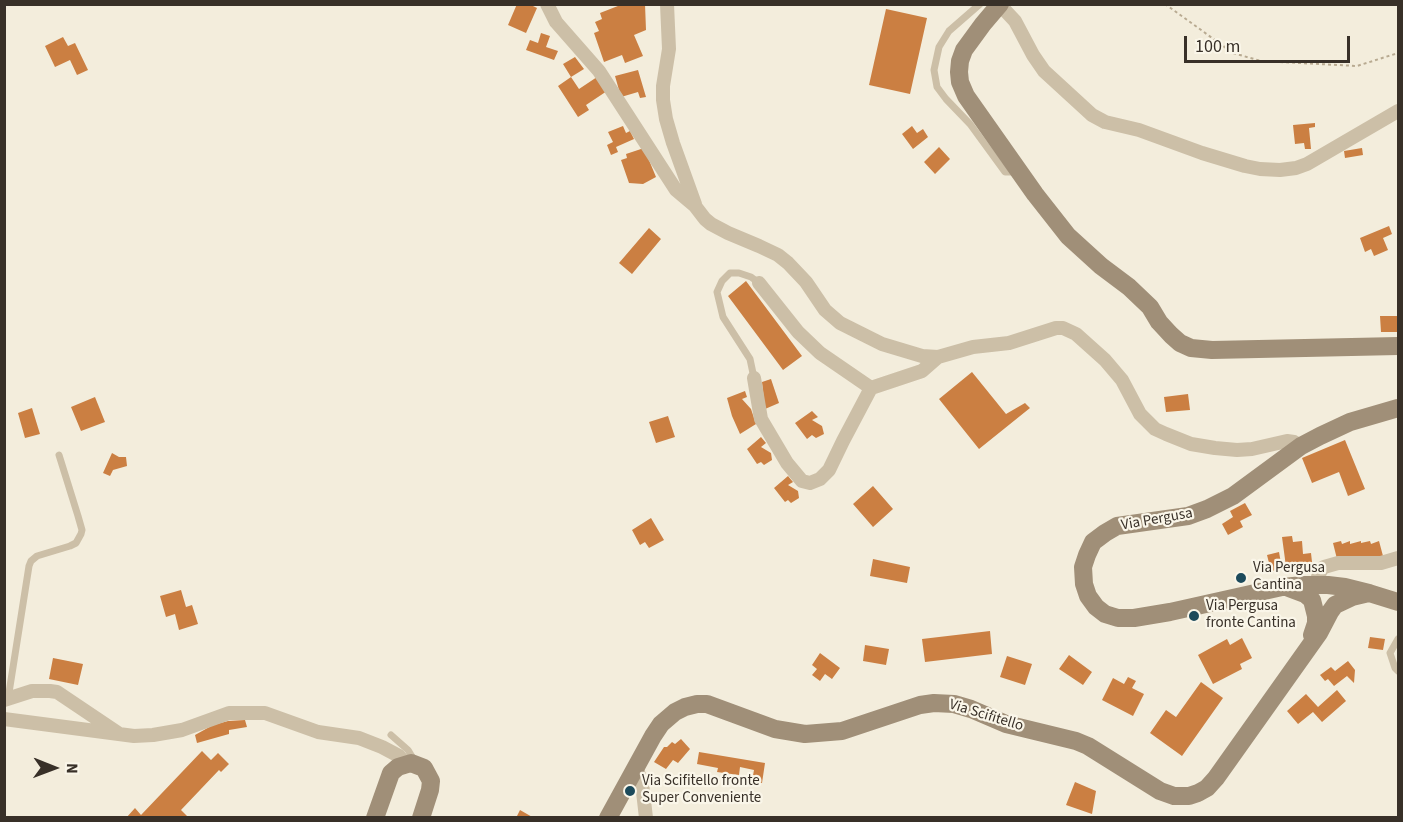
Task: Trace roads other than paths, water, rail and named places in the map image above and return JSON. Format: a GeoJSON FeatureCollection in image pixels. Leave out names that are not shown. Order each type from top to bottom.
{"type":"FeatureCollection","features":[{"type":"Feature","properties":{"kind":"main road"},"geometry":{"type":"LineString","coordinates":[[1000,5],[964,50],[960,61],[960,82],[966,96],[1019,172],[1068,236],[1101,266],[1129,287],[1180,343],[1191,348],[1212,350],[1398,346]]}},
{"type":"Feature","properties":{"kind":"main road","name":"Via Pergusa"},"geometry":{"type":"LineString","coordinates":[[1398,408],[1350,422],[1301,446],[1233,496],[1207,509],[1188,516],[1117,526],[1094,542],[1083,567],[1084,584],[1088,596],[1105,614],[1118,618],[1134,618],[1170,612],[1282,587],[1323,585],[1345,587],[1398,602]]}},
{"type":"Feature","properties":{"kind":"main road"},"geometry":{"type":"LineString","coordinates":[[1323,585],[1332,603],[1323,614]]}},
{"type":"Feature","properties":{"kind":"main road"},"geometry":{"type":"LineString","coordinates":[[1282,587],[1305,594],[1323,614]]}},
{"type":"Feature","properties":{"kind":"main road"},"geometry":{"type":"LineString","coordinates":[[1323,614],[1352,597],[1369,593]]}},
{"type":"Feature","properties":{"kind":"main road","name":"Via Scifitello"},"geometry":{"type":"LineString","coordinates":[[608,818],[661,724],[675,712],[697,704],[715,706],[775,729],[805,734],[842,731],[920,705],[954,704],[1006,724],[1076,741],[1100,752],[1160,791],[1174,796],[1189,796],[1207,788],[1216,778],[1319,633],[1323,614]]}},
{"type":"Feature","properties":{"kind":"main road"},"geometry":{"type":"LineString","coordinates":[[375,818],[391,773],[398,767],[412,764],[424,768],[431,781],[421,818]]}},
{"type":"Feature","properties":{"kind":"street"},"geometry":{"type":"LineString","coordinates":[[547,4],[556,22],[599,71],[676,190],[711,224],[778,255],[788,263],[806,282],[825,310],[840,323],[882,344],[922,356],[938,357],[973,347],[1009,343],[1056,328],[1063,328],[1076,334],[1105,360],[1122,380],[1140,414],[1155,429],[1191,444],[1215,448],[1252,449],[1287,441],[1301,446]]}},
{"type":"Feature","properties":{"kind":"street"},"geometry":{"type":"LineString","coordinates":[[667,4],[669,49],[663,100],[673,143],[695,206]]}},
{"type":"Feature","properties":{"kind":"street"},"geometry":{"type":"LineString","coordinates":[[1000,5],[1015,21],[1044,71],[1092,115],[1105,122],[1139,130],[1245,166],[1280,170],[1296,168],[1307,164],[1398,111]]}},
{"type":"Feature","properties":{"kind":"street"},"geometry":{"type":"LineString","coordinates":[[759,283],[798,332],[820,353],[871,388]]}},
{"type":"Feature","properties":{"kind":"street"},"geometry":{"type":"LineString","coordinates":[[754,378],[760,419],[787,464],[802,481],[810,483],[820,479],[829,470],[871,388],[922,371],[938,357]]}},
{"type":"Feature","properties":{"kind":"street"},"geometry":{"type":"LineString","coordinates":[[1323,585],[1318,577],[1324,567],[1338,563],[1381,563],[1398,558]]}},
{"type":"Feature","properties":{"kind":"street"},"geometry":{"type":"LineString","coordinates":[[6,700],[32,691],[57,692],[119,734]]}},
{"type":"Feature","properties":{"kind":"street"},"geometry":{"type":"LineString","coordinates":[[4,719],[134,736],[183,730],[229,713],[265,713],[318,732],[359,738],[382,747],[412,764]]}},
{"type":"Feature","properties":{"kind":"street"},"geometry":{"type":"LineString","coordinates":[[636,767],[642,783],[646,818]]}},
{"type":"Feature","properties":{"kind":"lane"},"geometry":{"type":"LineString","coordinates":[[980,4],[949,31],[939,48],[934,70],[938,87],[946,99],[970,124],[1005,171],[1019,172]]}},
{"type":"Feature","properties":{"kind":"lane"},"geometry":{"type":"LineString","coordinates":[[754,378],[750,359],[723,317],[717,292],[722,281],[730,273],[751,277],[759,283]]}},
{"type":"Feature","properties":{"kind":"lane"},"geometry":{"type":"LineString","coordinates":[[6,700],[31,561],[37,556],[76,543],[82,530],[59,455]]}},
{"type":"Feature","properties":{"kind":"lane"},"geometry":{"type":"LineString","coordinates":[[1398,639],[1390,653],[1398,671]]}},
{"type":"Feature","properties":{"kind":"lane"},"geometry":{"type":"LineString","coordinates":[[391,735],[408,750],[412,764]]}},
{"type":"Feature","properties":{"kind":"place","name":"Via Pergusa Cantina"},"geometry":{"type":"Point","coordinates":[1241,578]}},
{"type":"Feature","properties":{"kind":"place","name":"Via Pergusa fronte Cantina"},"geometry":{"type":"Point","coordinates":[1194,616]}},
{"type":"Feature","properties":{"kind":"place","name":"Via Scifitello fronte Super Conveniente"},"geometry":{"type":"Point","coordinates":[630,791]}}]}
